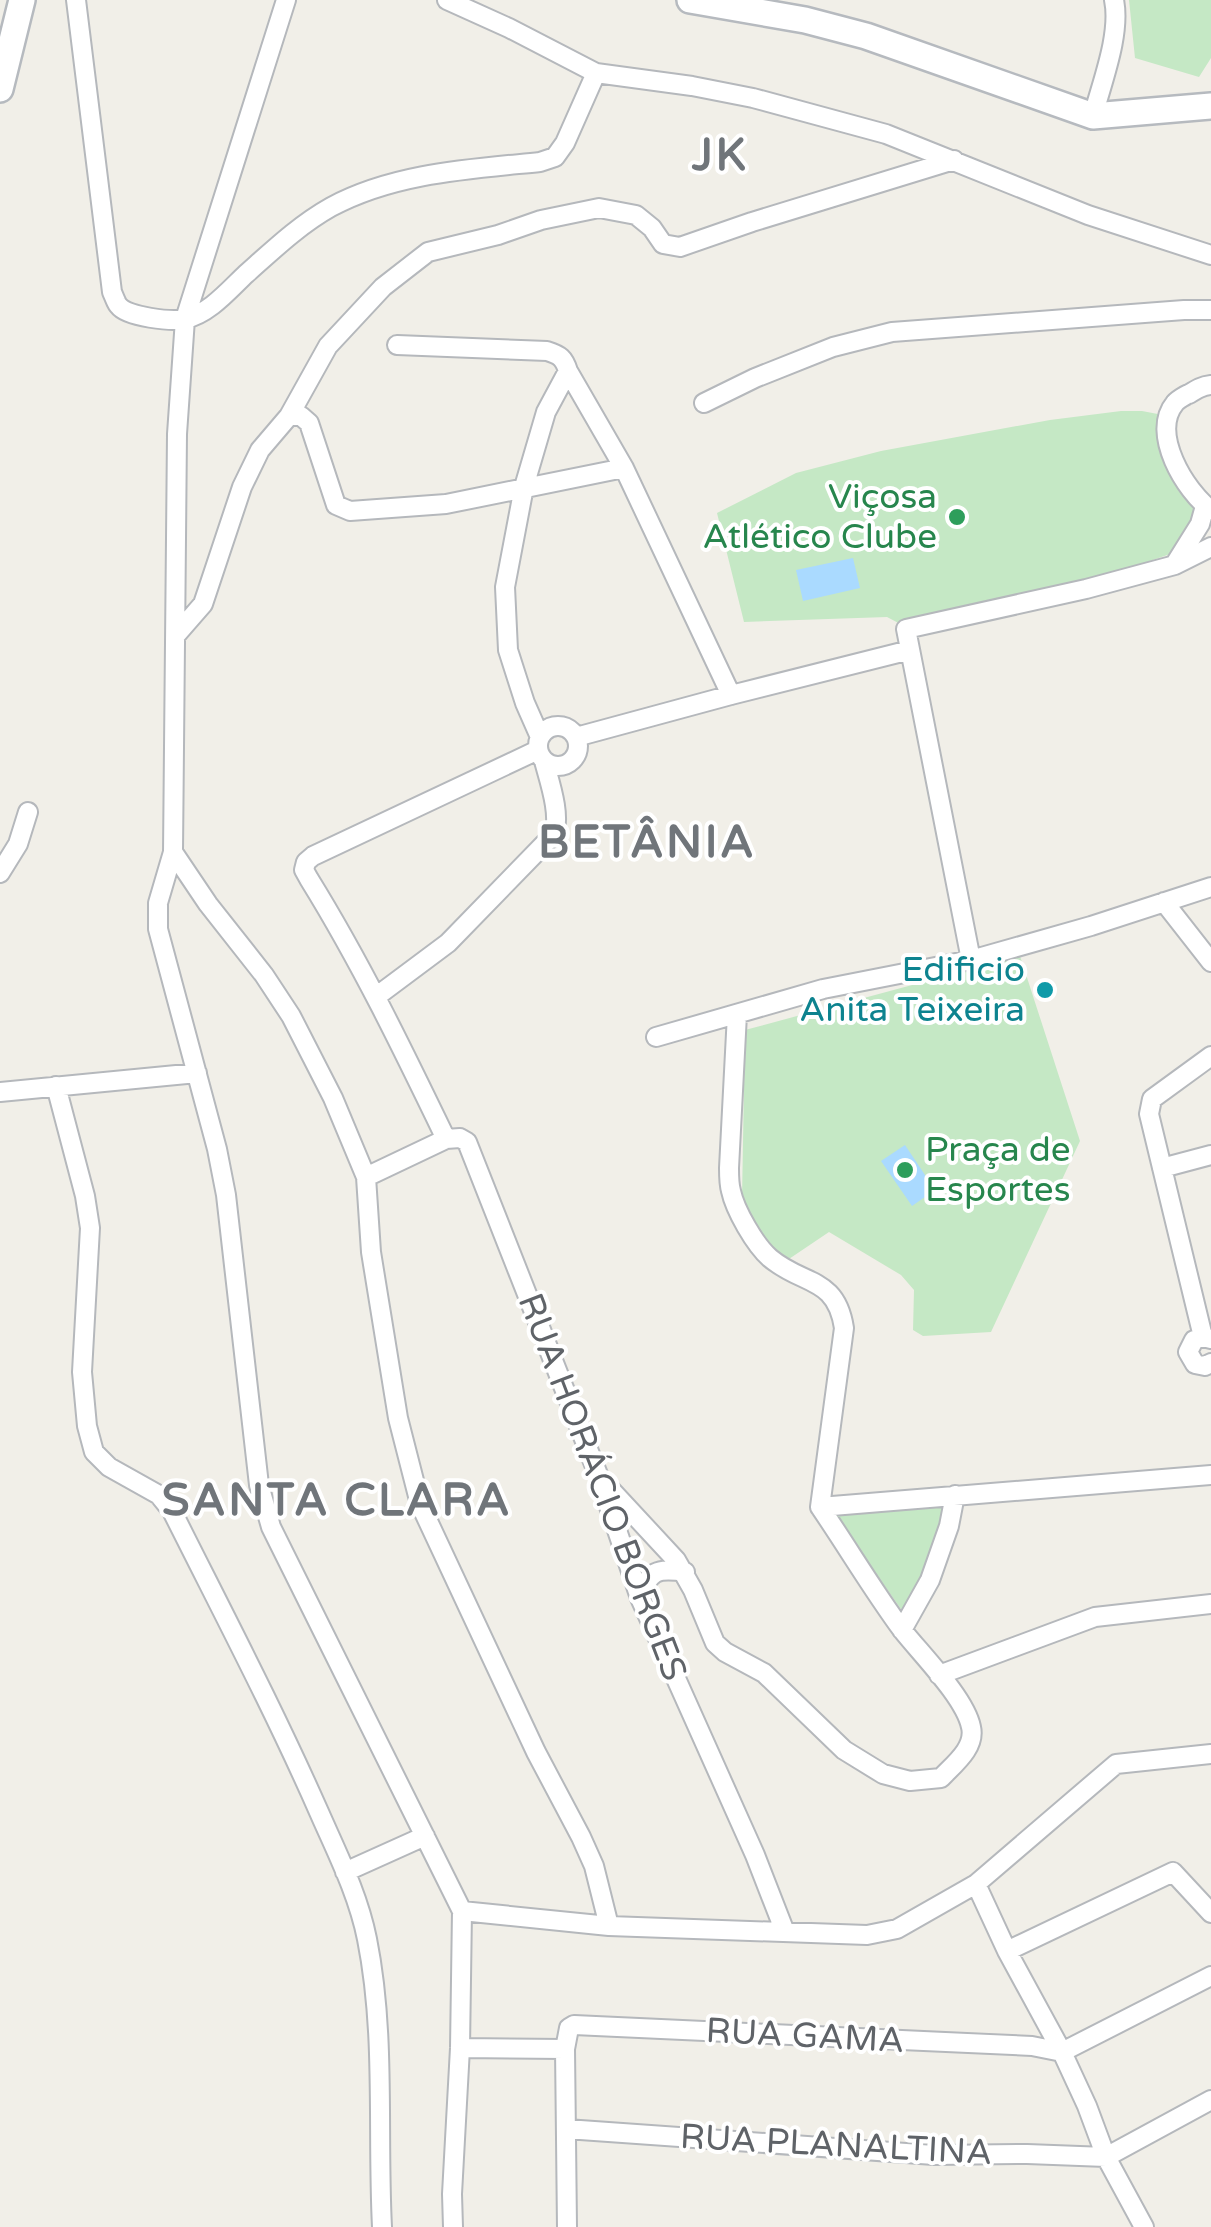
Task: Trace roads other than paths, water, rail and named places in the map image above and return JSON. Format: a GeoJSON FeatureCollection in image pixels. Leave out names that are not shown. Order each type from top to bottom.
{"type":"FeatureCollection","features":[{"type":"Feature","properties":{"kind":"street"},"geometry":{"type":"LineString","coordinates":[[0,89],[22,0]]}},
{"type":"Feature","properties":{"kind":"street"},"geometry":{"type":"LineString","coordinates":[[76,0],[112,292],[118,306],[127,313],[184,320],[208,308],[291,234],[329,208],[369,189],[554,157],[565,143],[596,73]]}},
{"type":"Feature","properties":{"kind":"street"},"geometry":{"type":"LineString","coordinates":[[286,0],[184,320],[177,434],[173,852],[158,903],[158,928],[226,1195],[259,1485],[271,1527],[462,1911],[453,2227]]}},
{"type":"Feature","properties":{"kind":"street"},"geometry":{"type":"LineString","coordinates":[[447,0],[596,73],[692,86],[769,102],[886,134],[1088,215],[1211,255]]}},
{"type":"Feature","properties":{"kind":"street"},"geometry":{"type":"LineString","coordinates":[[690,0],[805,20],[866,36],[1093,116],[1211,106]]}},
{"type":"Feature","properties":{"kind":"street"},"geometry":{"type":"LineString","coordinates":[[1093,116],[1112,42],[1115,1]]}},
{"type":"Feature","properties":{"kind":"street"},"geometry":{"type":"LineString","coordinates":[[176,636],[203,604],[242,486],[260,450],[289,416],[328,346],[383,287],[428,252],[599,208],[636,215],[663,244],[680,247],[954,160]]}},
{"type":"Feature","properties":{"kind":"street"},"geometry":{"type":"LineString","coordinates":[[704,403],[834,347],[892,332],[1211,310]]}},
{"type":"Feature","properties":{"kind":"street"},"geometry":{"type":"LineString","coordinates":[[396,345],[547,351],[565,361],[624,468],[731,694]]}},
{"type":"Feature","properties":{"kind":"street"},"geometry":{"type":"LineString","coordinates":[[377,996],[448,943],[558,827],[541,749],[508,650],[505,587],[524,487],[546,412],[568,371]]}},
{"type":"Feature","properties":{"kind":"street"},"geometry":{"type":"LineString","coordinates":[[1175,565],[1208,508],[1180,474],[1171,456],[1166,439],[1169,416],[1175,402],[1201,386],[1211,385]]}},
{"type":"Feature","properties":{"kind":"street"},"geometry":{"type":"LineString","coordinates":[[289,416],[301,416],[309,423],[336,505],[350,511],[446,504],[624,468]]}},
{"type":"Feature","properties":{"kind":"street"},"geometry":{"type":"LineString","coordinates":[[970,960],[906,630],[1175,565],[1211,547]]}},
{"type":"Feature","properties":{"kind":"street"},"geometry":{"type":"LineString","coordinates":[[576,737],[910,650]]}},
{"type":"Feature","properties":{"kind":"street"},"geometry":{"type":"LineString","coordinates":[[366,1177],[446,1138],[377,996],[304,870],[306,862],[541,749],[549,728],[567,728],[576,737],[578,749],[568,764],[555,766],[541,749]]}},
{"type":"Feature","properties":{"kind":"street"},"geometry":{"type":"LineString","coordinates":[[0,874],[18,844],[28,812]]}},
{"type":"Feature","properties":{"kind":"street"},"geometry":{"type":"LineString","coordinates":[[173,852],[291,1016],[333,1098],[366,1177],[371,1252],[398,1418],[420,1504],[594,1866],[609,1926]]}},
{"type":"Feature","properties":{"kind":"street"},"geometry":{"type":"LineString","coordinates":[[656,1037],[824,989],[970,960],[1211,887]]}},
{"type":"Feature","properties":{"kind":"street"},"geometry":{"type":"LineString","coordinates":[[1164,902],[1211,962]]}},
{"type":"Feature","properties":{"kind":"street"},"geometry":{"type":"LineString","coordinates":[[599,1477],[685,1572],[715,1643],[764,1674],[844,1750],[883,1774],[910,1781],[941,1778],[963,1754],[971,1740],[971,1726],[959,1703],[902,1630],[820,1507],[844,1328],[841,1309],[829,1291],[770,1258],[753,1238],[731,1193],[736,1014]]}},
{"type":"Feature","properties":{"kind":"street"},"geometry":{"type":"LineString","coordinates":[[1211,1056],[1152,1099],[1149,1114],[1207,1338],[1191,1343],[1189,1357],[1200,1366],[1211,1363]]}},
{"type":"Feature","properties":{"kind":"street"},"geometry":{"type":"LineString","coordinates":[[0,1092],[197,1073]]}},
{"type":"Feature","properties":{"kind":"street"},"geometry":{"type":"LineString","coordinates":[[56,1086],[90,1228],[82,1372],[87,1426],[94,1452],[108,1467],[159,1495],[172,1512],[301,1771],[355,1895],[367,1938],[374,1990],[380,2068],[382,2227]]}},
{"type":"Feature","properties":{"kind":"street","name":"RUA HORÁCIO BORGES"},"geometry":{"type":"LineString","coordinates":[[446,1138],[460,1138],[472,1151],[599,1477],[640,1598],[756,1856],[785,1932]]}},
{"type":"Feature","properties":{"kind":"street"},"geometry":{"type":"LineString","coordinates":[[1162,1168],[1211,1155]]}},
{"type":"Feature","properties":{"kind":"street"},"geometry":{"type":"LineString","coordinates":[[820,1507],[1211,1475]]}},
{"type":"Feature","properties":{"kind":"street"},"geometry":{"type":"LineString","coordinates":[[902,1630],[930,1580],[955,1495]]}},
{"type":"Feature","properties":{"kind":"street"},"geometry":{"type":"LineString","coordinates":[[624,1554],[654,1536]]}},
{"type":"Feature","properties":{"kind":"street"},"geometry":{"type":"LineString","coordinates":[[640,1598],[644,1585],[655,1572],[685,1572]]}},
{"type":"Feature","properties":{"kind":"street"},"geometry":{"type":"LineString","coordinates":[[939,1675],[1095,1617],[1211,1604]]}},
{"type":"Feature","properties":{"kind":"street"},"geometry":{"type":"LineString","coordinates":[[462,1911],[609,1926],[867,1934],[897,1929],[976,1884],[1116,1764],[1211,1754]]}},
{"type":"Feature","properties":{"kind":"street"},"geometry":{"type":"LineString","coordinates":[[345,1872],[425,1836]]}},
{"type":"Feature","properties":{"kind":"street"},"geometry":{"type":"LineString","coordinates":[[1007,1951],[1172,1872],[1211,1913]]}},
{"type":"Feature","properties":{"kind":"street"},"geometry":{"type":"LineString","coordinates":[[976,1884],[1062,2052],[1106,2157],[1144,2227]]}},
{"type":"Feature","properties":{"kind":"street"},"geometry":{"type":"LineString","coordinates":[[1062,2052],[1211,1976]]}},
{"type":"Feature","properties":{"kind":"street","name":"RUA GAMA"},"geometry":{"type":"LineString","coordinates":[[565,2048],[568,2028],[574,2025],[1032,2046],[1062,2052]]}},
{"type":"Feature","properties":{"kind":"street"},"geometry":{"type":"LineString","coordinates":[[460,2048],[565,2048],[567,2227]]}},
{"type":"Feature","properties":{"kind":"street"},"geometry":{"type":"LineString","coordinates":[[1106,2157],[1211,2100]]}},
{"type":"Feature","properties":{"kind":"street","name":"RUA PLANALTINA"},"geometry":{"type":"LineString","coordinates":[[566,2128],[934,2155],[1106,2157]]}},
{"type":"Feature","properties":{"kind":"water"},"geometry":{"type":"Polygon","coordinates":[[[853,558],[860,588],[803,601],[796,570],[853,558]]]}},
{"type":"Feature","properties":{"kind":"water"},"geometry":{"type":"Polygon","coordinates":[[[905,1145],[935,1190],[912,1206],[881,1161],[905,1145]]]}},
{"type":"Feature","properties":{"kind":"place","name":"Viçosa Atlético Clube"},"geometry":{"type":"Point","coordinates":[957,517]}},
{"type":"Feature","properties":{"kind":"place","name":"Edificio Anita Teixeira"},"geometry":{"type":"Point","coordinates":[1045,990]}},
{"type":"Feature","properties":{"kind":"place","name":"Praça de Esportes"},"geometry":{"type":"Point","coordinates":[905,1170]}},
{"type":"Feature","properties":{"kind":"district","name":"JK"},"geometry":{"type":"Point","coordinates":[720,156]}},
{"type":"Feature","properties":{"kind":"district","name":"BETÂNIA"},"geometry":{"type":"Point","coordinates":[647,843]}},
{"type":"Feature","properties":{"kind":"district","name":"SANTA CLARA"},"geometry":{"type":"Point","coordinates":[337,1501]}}]}
